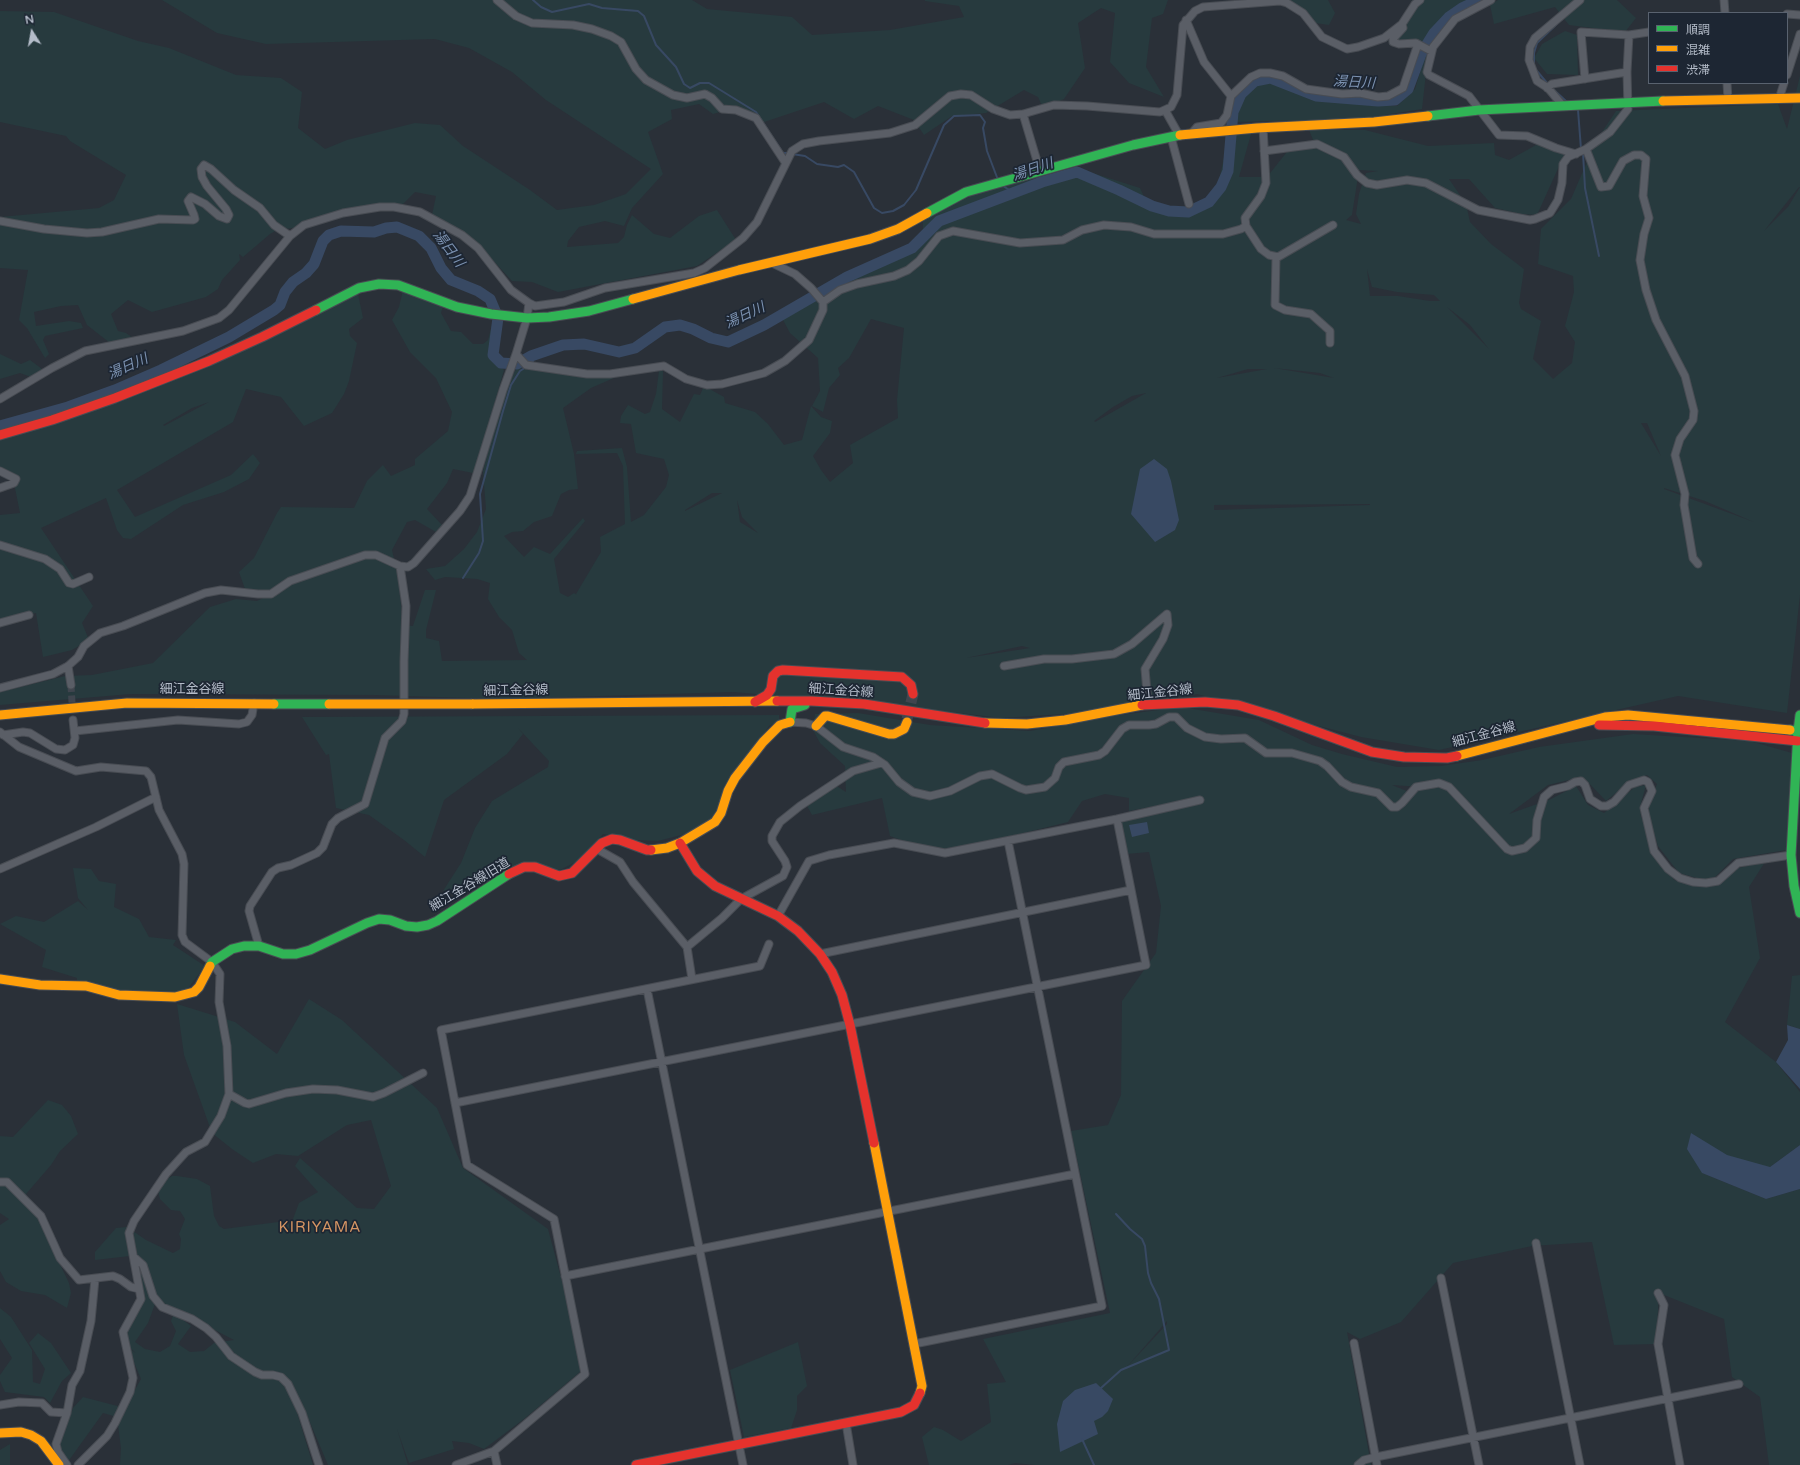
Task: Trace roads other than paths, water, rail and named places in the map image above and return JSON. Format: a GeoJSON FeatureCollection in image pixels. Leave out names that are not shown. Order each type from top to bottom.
{"type":"FeatureCollection","features":[{"type":"Feature","properties":{"kind":"street"},"geometry":{"type":"LineString","coordinates":[[497,0],[516,16],[532,23],[573,25],[592,28],[611,36],[621,42],[636,69],[646,80],[673,95],[686,98],[705,94],[712,98],[722,109],[736,110],[756,118],[785,162]]}},
{"type":"Feature","properties":{"kind":"street"},"geometry":{"type":"LineString","coordinates":[[0,399],[52,368],[85,351],[176,333],[219,318],[229,310],[290,236],[304,225],[343,213],[387,207],[420,212],[462,235],[478,248],[511,290],[529,303],[535,306],[564,302],[605,288],[694,273],[705,268],[743,238],[757,222],[785,162],[792,151],[803,144],[890,133],[915,125],[950,96],[961,94],[971,95],[993,109],[1010,115],[1023,114],[1054,105],[1088,106],[1160,112],[1172,107],[1177,95],[1183,25],[1195,11],[1203,7],[1280,1],[1297,7],[1322,37],[1347,49],[1358,47],[1384,38],[1402,24],[1415,4],[1420,0]]}},
{"type":"Feature","properties":{"kind":"street"},"geometry":{"type":"LineString","coordinates":[[1491,0],[1455,19],[1431,51],[1427,72],[1429,75],[1469,96],[1499,135],[1527,136],[1556,148],[1576,154]]}},
{"type":"Feature","properties":{"kind":"street"},"geometry":{"type":"LineString","coordinates":[[1563,106],[1557,97],[1537,81],[1529,60],[1530,47],[1535,38],[1580,0]]}},
{"type":"Feature","properties":{"kind":"street"},"geometry":{"type":"LineString","coordinates":[[1724,0],[1724,12]]}},
{"type":"Feature","properties":{"kind":"street"},"geometry":{"type":"LineString","coordinates":[[1788,14],[1800,15]]}},
{"type":"Feature","properties":{"kind":"street"},"geometry":{"type":"LineString","coordinates":[[1186,20],[1204,62],[1231,96]]}},
{"type":"Feature","properties":{"kind":"street"},"geometry":{"type":"LineString","coordinates":[[1402,24],[1403,28],[1393,39],[1393,42],[1399,44],[1409,42],[1418,44],[1431,51]]}},
{"type":"Feature","properties":{"kind":"street"},"geometry":{"type":"LineString","coordinates":[[1585,79],[1581,32],[1629,35],[1648,32]]}},
{"type":"Feature","properties":{"kind":"street"},"geometry":{"type":"LineString","coordinates":[[1788,73],[1800,34]]}},
{"type":"Feature","properties":{"kind":"street"},"geometry":{"type":"LineString","coordinates":[[1264,151],[1317,144],[1344,157],[1357,175],[1367,183],[1377,185],[1407,180],[1426,183],[1478,210],[1530,220],[1550,213],[1558,200],[1562,184],[1563,164],[1568,157],[1586,149],[1610,132],[1628,109],[1627,72],[1629,35]]}},
{"type":"Feature","properties":{"kind":"street"},"geometry":{"type":"LineString","coordinates":[[1191,134],[1197,127],[1221,123],[1227,115],[1231,96],[1251,77],[1260,73],[1270,73],[1282,76],[1306,88],[1342,94],[1360,93],[1378,97],[1388,96],[1403,88],[1418,44]]}},
{"type":"Feature","properties":{"kind":"street"},"geometry":{"type":"LineString","coordinates":[[1547,88],[1552,84],[1627,72]]}},
{"type":"Feature","properties":{"kind":"street"},"geometry":{"type":"LineString","coordinates":[[1727,84],[1728,100]]}},
{"type":"Feature","properties":{"kind":"street"},"geometry":{"type":"LineString","coordinates":[[1779,99],[1784,84]]}},
{"type":"Feature","properties":{"kind":"street"},"geometry":{"type":"LineString","coordinates":[[0,435],[52,420],[115,398],[209,361],[262,337],[359,288],[379,284],[398,285],[457,307],[492,314],[527,318],[549,317],[589,310],[739,270],[870,239],[898,229],[966,192],[1175,136],[1260,127],[1374,122],[1479,110],[1628,102],[1800,98]]}},
{"type":"Feature","properties":{"kind":"street"},"geometry":{"type":"LineString","coordinates":[[1165,110],[1175,136],[1189,204]]}},
{"type":"Feature","properties":{"kind":"street"},"geometry":{"type":"LineString","coordinates":[[1023,114],[1040,171]]}},
{"type":"Feature","properties":{"kind":"street"},"geometry":{"type":"LineString","coordinates":[[1260,127],[1264,151],[1266,183],[1261,196],[1245,218],[1246,226],[1261,248],[1269,255],[1276,257],[1333,225]]}},
{"type":"Feature","properties":{"kind":"street"},"geometry":{"type":"LineString","coordinates":[[1586,149],[1602,187],[1609,186],[1623,161],[1634,155],[1642,155],[1646,159],[1643,196],[1649,218],[1644,234],[1640,260],[1646,290],[1656,320],[1685,376],[1694,411],[1693,420],[1680,439],[1675,455],[1685,494],[1684,504],[1694,558],[1698,564]]}},
{"type":"Feature","properties":{"kind":"street"},"geometry":{"type":"LineString","coordinates":[[0,221],[44,229],[87,233],[102,232],[159,220],[193,220],[195,219],[194,215],[188,201],[191,197],[205,204],[220,216],[227,219],[229,215],[226,209],[207,186],[202,177],[201,169],[204,165],[211,169],[234,190],[260,208],[274,225],[290,236]]}},
{"type":"Feature","properties":{"kind":"street"},"geometry":{"type":"LineString","coordinates":[[823,302],[840,290],[857,284],[894,276],[908,270],[919,261],[939,236],[952,231],[1020,243],[1063,240],[1082,230],[1104,225],[1131,227],[1154,234],[1223,234],[1242,229],[1246,226]]}},
{"type":"Feature","properties":{"kind":"street"},"geometry":{"type":"LineString","coordinates":[[1276,257],[1275,305],[1286,310],[1311,314],[1330,332],[1330,343]]}},
{"type":"Feature","properties":{"kind":"street"},"geometry":{"type":"LineString","coordinates":[[516,354],[526,365],[587,374],[610,374],[664,366],[673,373],[698,383],[722,384],[764,374],[785,361],[809,340],[823,310],[823,302],[795,274],[772,263]]}},
{"type":"Feature","properties":{"kind":"street"},"geometry":{"type":"LineString","coordinates":[[0,688],[53,674],[68,666],[78,657],[84,646],[100,633],[124,626],[204,593],[221,590],[271,594],[290,582],[365,555],[376,555],[400,566],[408,567],[420,557],[460,511],[470,496],[503,390],[516,354],[527,318],[529,303]]}},
{"type":"Feature","properties":{"kind":"street"},"geometry":{"type":"LineString","coordinates":[[0,470],[16,479],[14,483],[0,488]]}},
{"type":"Feature","properties":{"kind":"street"},"geometry":{"type":"LineString","coordinates":[[0,545],[45,559],[60,569],[69,583],[73,584],[89,577]]}},
{"type":"Feature","properties":{"kind":"street"},"geometry":{"type":"LineString","coordinates":[[259,946],[249,911],[250,906],[272,872],[278,868],[291,865],[317,853],[323,847],[332,824],[338,818],[365,804],[385,738],[402,721],[404,714],[406,606],[400,566]]}},
{"type":"Feature","properties":{"kind":"street"},"geometry":{"type":"LineString","coordinates":[[1004,666],[1044,659],[1072,659],[1114,654],[1132,644],[1166,614],[1168,625],[1164,639],[1145,669],[1148,704]]}},
{"type":"Feature","properties":{"kind":"street"},"geometry":{"type":"LineString","coordinates":[[0,623],[29,615]]}},
{"type":"Feature","properties":{"kind":"street"},"geometry":{"type":"LineString","coordinates":[[68,666],[71,685]]}},
{"type":"Feature","properties":{"kind":"street"},"geometry":{"type":"LineString","coordinates":[[754,702],[767,695],[771,689],[773,676],[778,671],[783,670],[902,676],[911,685],[913,694]]}},
{"type":"Feature","properties":{"kind":"street"},"geometry":{"type":"LineString","coordinates":[[771,689],[779,699],[790,702]]}},
{"type":"Feature","properties":{"kind":"street","name":"細江金谷線"},"geometry":{"type":"LineString","coordinates":[[0,708],[65,702],[96,704],[811,702],[864,704],[988,723],[1027,724],[1065,720],[1148,704],[1205,702],[1238,705],[1274,716],[1372,752],[1404,757],[1447,758],[1469,754],[1606,717],[1628,715],[1798,731]]}},
{"type":"Feature","properties":{"kind":"street"},"geometry":{"type":"LineString","coordinates":[[772,702],[783,707],[787,712],[790,722]]}},
{"type":"Feature","properties":{"kind":"street"},"geometry":{"type":"LineString","coordinates":[[790,722],[792,709],[811,702]]}},
{"type":"Feature","properties":{"kind":"street"},"geometry":{"type":"LineString","coordinates":[[75,731],[178,720],[239,724],[247,722],[252,715],[254,703]]}},
{"type":"Feature","properties":{"kind":"street","name":"細江金谷線"},"geometry":{"type":"LineString","coordinates":[[0,715],[96,704]]}},
{"type":"Feature","properties":{"kind":"street"},"geometry":{"type":"LineString","coordinates":[[1800,715],[1791,855],[1794,886],[1800,913]]}},
{"type":"Feature","properties":{"kind":"street"},"geometry":{"type":"LineString","coordinates":[[816,726],[825,716],[828,716],[889,734],[894,734],[904,729],[907,722]]}},
{"type":"Feature","properties":{"kind":"street"},"geometry":{"type":"LineString","coordinates":[[790,722],[806,723],[816,726],[844,747],[873,757],[881,763],[899,782],[913,792],[930,796],[950,791],[980,776],[992,774],[1014,787],[1026,790],[1039,788],[1049,784],[1055,778],[1059,767],[1064,762],[1099,755],[1105,751],[1122,730],[1129,726],[1156,724],[1169,717],[1176,717],[1196,734],[1204,738],[1245,738],[1260,751],[1266,753],[1292,753],[1320,761],[1327,766],[1342,782],[1351,787],[1378,793],[1392,807],[1397,807],[1402,803],[1416,787],[1439,783],[1448,787],[1507,849],[1512,851],[1525,848],[1536,838],[1537,820],[1544,797],[1552,790],[1581,781],[1585,785],[1590,799],[1601,806],[1607,806],[1614,802],[1629,785],[1644,780],[1648,782],[1652,791],[1644,808],[1654,851],[1668,869],[1680,878],[1693,882],[1706,883],[1718,881],[1738,863],[1791,855]]}},
{"type":"Feature","properties":{"kind":"street"},"geometry":{"type":"LineString","coordinates":[[2,734],[23,732],[30,733],[56,749],[65,750],[73,745],[75,731],[73,720]]}},
{"type":"Feature","properties":{"kind":"street","name":"細江金谷線旧道"},"geometry":{"type":"LineString","coordinates":[[0,979],[40,985],[71,984],[86,986],[119,995],[175,997],[194,992],[199,987],[212,962],[232,949],[244,946],[259,946],[283,954],[296,954],[310,950],[367,923],[378,920],[390,920],[406,926],[418,927],[437,921],[509,874],[524,867],[534,867],[559,876],[572,873],[602,843],[612,839],[620,840],[647,850],[667,848],[715,822],[722,813],[728,791],[735,778],[769,736],[780,725],[790,722]]}},
{"type":"Feature","properties":{"kind":"street","name":"細江金谷線"},"geometry":{"type":"LineString","coordinates":[[1568,728],[1607,724],[1631,725],[1798,741]]}},
{"type":"Feature","properties":{"kind":"street"},"geometry":{"type":"LineString","coordinates":[[2,734],[19,748],[76,771],[101,767],[146,771],[151,777],[160,810],[182,854],[184,864],[182,935],[185,942],[212,962],[220,974],[219,1002],[227,1046],[229,1094],[221,1116],[205,1142],[186,1152],[166,1174],[134,1221],[129,1233],[140,1299],[123,1332],[133,1378],[130,1392],[107,1436],[78,1465]]}},
{"type":"Feature","properties":{"kind":"street"},"geometry":{"type":"LineString","coordinates":[[687,947],[722,918],[740,899],[783,876],[787,867],[772,841],[772,836],[780,822],[800,806],[853,771],[881,763]]}},
{"type":"Feature","properties":{"kind":"street"},"geometry":{"type":"LineString","coordinates":[[0,869],[96,827],[156,797]]}},
{"type":"Feature","properties":{"kind":"street"},"geometry":{"type":"LineString","coordinates":[[778,916],[809,861],[829,855],[894,844],[945,853],[1117,819],[1200,800]]}},
{"type":"Feature","properties":{"kind":"street"},"geometry":{"type":"LineString","coordinates":[[455,1103],[1146,965],[1117,819]]}},
{"type":"Feature","properties":{"kind":"street"},"geometry":{"type":"LineString","coordinates":[[914,1344],[1102,1306],[1008,841]]}},
{"type":"Feature","properties":{"kind":"street"},"geometry":{"type":"LineString","coordinates":[[636,1465],[901,1412],[914,1405],[919,1397],[922,1386],[850,1025],[842,995],[832,972],[820,954],[798,931],[778,916],[715,886],[697,871],[680,842]]}},
{"type":"Feature","properties":{"kind":"street"},"geometry":{"type":"LineString","coordinates":[[597,849],[620,862],[633,882],[687,947],[692,979]]}},
{"type":"Feature","properties":{"kind":"street"},"geometry":{"type":"LineString","coordinates":[[820,954],[1131,890]]}},
{"type":"Feature","properties":{"kind":"street"},"geometry":{"type":"LineString","coordinates":[[456,1465],[494,1451],[586,1374],[554,1219],[467,1165],[441,1030],[760,966],[769,944]]}},
{"type":"Feature","properties":{"kind":"street"},"geometry":{"type":"LineString","coordinates":[[647,988],[744,1465]]}},
{"type":"Feature","properties":{"kind":"street"},"geometry":{"type":"LineString","coordinates":[[229,1094],[249,1104],[286,1093],[313,1089],[338,1090],[373,1097],[423,1073]]}},
{"type":"Feature","properties":{"kind":"street"},"geometry":{"type":"LineString","coordinates":[[565,1276],[1075,1174]]}},
{"type":"Feature","properties":{"kind":"street"},"geometry":{"type":"LineString","coordinates":[[0,1182],[7,1182],[41,1216],[60,1258],[79,1280],[113,1276],[120,1278],[131,1287],[139,1289]]}},
{"type":"Feature","properties":{"kind":"street"},"geometry":{"type":"LineString","coordinates":[[1536,1243],[1580,1465]]}},
{"type":"Feature","properties":{"kind":"street"},"geometry":{"type":"LineString","coordinates":[[134,1257],[143,1265],[153,1296],[162,1308],[192,1319],[206,1328],[216,1337],[231,1356],[255,1372],[262,1375],[273,1374],[281,1377],[288,1384],[302,1413],[319,1465]]}},
{"type":"Feature","properties":{"kind":"street"},"geometry":{"type":"LineString","coordinates":[[1441,1278],[1478,1465]]}},
{"type":"Feature","properties":{"kind":"street"},"geometry":{"type":"LineString","coordinates":[[67,1465],[58,1452],[56,1444],[67,1413],[72,1385],[80,1371],[91,1321],[95,1279]]}},
{"type":"Feature","properties":{"kind":"street"},"geometry":{"type":"LineString","coordinates":[[1658,1293],[1664,1305],[1658,1344],[1680,1465]]}},
{"type":"Feature","properties":{"kind":"street"},"geometry":{"type":"LineString","coordinates":[[1354,1343],[1377,1465]]}},
{"type":"Feature","properties":{"kind":"street"},"geometry":{"type":"LineString","coordinates":[[1358,1465],[1364,1460],[1376,1457],[1739,1384]]}},
{"type":"Feature","properties":{"kind":"street"},"geometry":{"type":"LineString","coordinates":[[0,1405],[19,1402],[42,1403],[51,1412],[67,1413]]}},
{"type":"Feature","properties":{"kind":"street"},"geometry":{"type":"LineString","coordinates":[[846,1424],[854,1465]]}},
{"type":"Feature","properties":{"kind":"street"},"geometry":{"type":"LineString","coordinates":[[0,1433],[21,1432],[31,1435],[41,1441],[59,1465]]}},
{"type":"Feature","properties":{"kind":"street"},"geometry":{"type":"LineString","coordinates":[[494,1451],[497,1465]]}},
{"type":"Feature","properties":{"kind":"water"},"geometry":{"type":"Polygon","coordinates":[[[1154,459],[1167,469],[1179,520],[1175,530],[1155,542],[1131,514],[1140,469],[1154,459]]]}},
{"type":"Feature","properties":{"kind":"water"},"geometry":{"type":"Polygon","coordinates":[[[1147,822],[1149,833],[1132,837],[1129,825],[1147,822]]]}},
{"type":"Feature","properties":{"kind":"water"},"geometry":{"type":"Polygon","coordinates":[[[1787,1025],[1800,1029],[1800,1089],[1776,1062],[1788,1040],[1787,1025]]]}},
{"type":"Feature","properties":{"kind":"water"},"geometry":{"type":"Polygon","coordinates":[[[1691,1133],[1727,1155],[1770,1167],[1800,1145],[1800,1189],[1766,1199],[1702,1173],[1687,1149],[1691,1133]]]}},
{"type":"Feature","properties":{"kind":"water"},"geometry":{"type":"Polygon","coordinates":[[[1096,1383],[1113,1399],[1108,1411],[1102,1417],[1094,1421],[1098,1434],[1060,1452],[1057,1424],[1063,1401],[1075,1390],[1096,1383]]]}},
{"type":"Feature","properties":{"kind":"waterway"},"geometry":{"type":"LineString","coordinates":[[533,0],[541,7],[552,12],[589,4],[602,8],[638,11],[644,16],[656,45],[676,67],[684,84],[690,88],[700,83],[709,83],[756,112],[783,153],[788,153]]}},
{"type":"Feature","properties":{"kind":"waterway","name":"湯日川"},"geometry":{"type":"LineString","coordinates":[[0,426],[68,407],[115,390],[161,370],[229,337],[280,305],[285,292],[293,282],[306,273],[314,264],[323,241],[329,235],[341,231],[374,232],[386,228],[397,227],[419,236],[431,248],[441,268],[451,280],[478,291],[490,299],[498,318],[493,355],[501,363],[517,364],[531,356],[563,345],[584,344],[619,352],[635,348],[665,327],[680,325],[693,329],[711,338],[728,342],[764,325],[847,277],[912,248],[939,221],[1042,182],[1077,172],[1152,206],[1169,211],[1188,212],[1209,202],[1221,187],[1228,171],[1233,112],[1241,94],[1255,81],[1270,78],[1316,96],[1378,101],[1395,100],[1408,89],[1421,54],[1434,33],[1449,17],[1462,8],[1479,0]]}},
{"type":"Feature","properties":{"kind":"waterway"},"geometry":{"type":"LineString","coordinates":[[1534,66],[1534,53],[1537,43],[1562,19]]}},
{"type":"Feature","properties":{"kind":"waterway"},"geometry":{"type":"LineString","coordinates":[[1537,71],[1547,83]]}},
{"type":"Feature","properties":{"kind":"waterway"},"geometry":{"type":"LineString","coordinates":[[1553,89],[1567,102]]}},
{"type":"Feature","properties":{"kind":"waterway"},"geometry":{"type":"LineString","coordinates":[[1576,108],[1578,110],[1581,149]]}},
{"type":"Feature","properties":{"kind":"waterway"},"geometry":{"type":"LineString","coordinates":[[792,154],[805,156],[817,164],[838,167],[844,165],[854,172],[874,208],[882,213],[893,211],[904,205],[916,190],[944,125],[954,116],[980,115],[985,122],[983,128],[987,151],[998,180]]}},
{"type":"Feature","properties":{"kind":"waterway"},"geometry":{"type":"LineString","coordinates":[[1583,153],[1585,188],[1599,256]]}},
{"type":"Feature","properties":{"kind":"waterway","name":"湯日川"},"geometry":{"type":"LineString","coordinates":[[1003,186],[1011,191],[1042,182]]}},
{"type":"Feature","properties":{"kind":"waterway"},"geometry":{"type":"LineString","coordinates":[[529,364],[533,361],[531,356]]}},
{"type":"Feature","properties":{"kind":"waterway"},"geometry":{"type":"LineString","coordinates":[[463,578],[479,553],[483,541],[480,494],[503,411],[511,385],[520,371],[526,367]]}},
{"type":"Feature","properties":{"kind":"waterway"},"geometry":{"type":"LineString","coordinates":[[1101,1388],[1121,1370],[1169,1350],[1159,1299],[1148,1273],[1145,1246],[1142,1239],[1116,1214]]}},
{"type":"Feature","properties":{"kind":"waterway"},"geometry":{"type":"LineString","coordinates":[[1082,1439],[1094,1465]]}},
{"type":"Feature","properties":{"kind":"tunnel"},"geometry":{"type":"LineString","coordinates":[[71,685],[73,720]]}},
{"type":"Feature","properties":{"kind":"tunnel"},"geometry":{"type":"LineString","coordinates":[[907,719],[913,694]]}},
{"type":"Feature","properties":{"kind":"district","name":"KIRIYAMA"},"geometry":{"type":"Point","coordinates":[320,1228]}}]}
